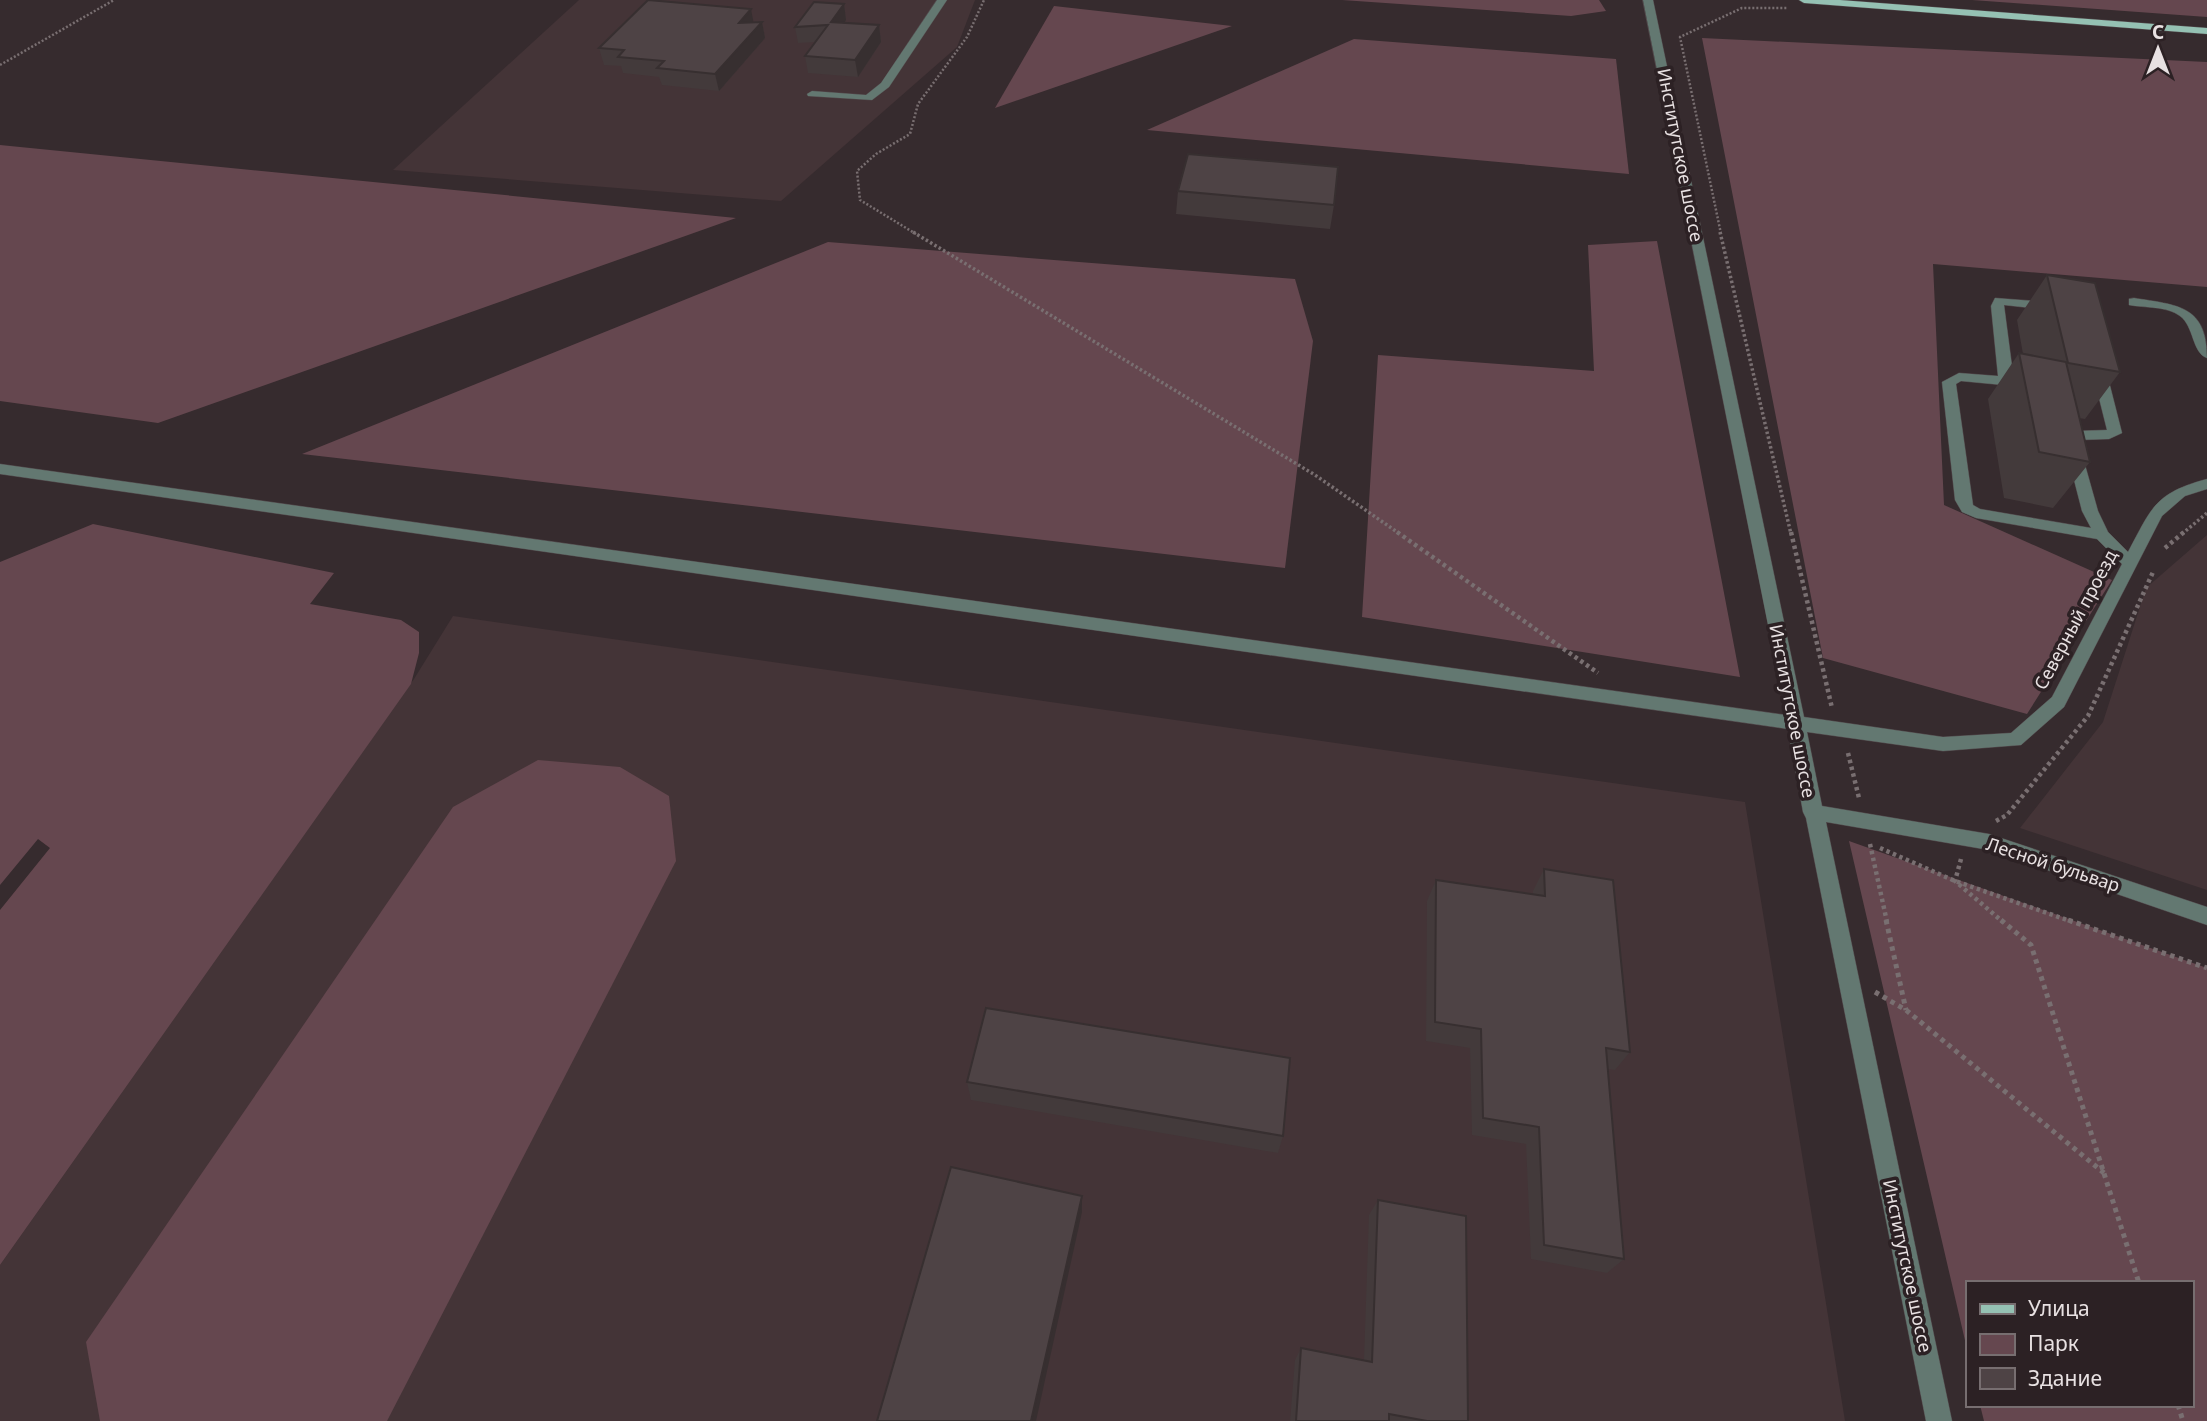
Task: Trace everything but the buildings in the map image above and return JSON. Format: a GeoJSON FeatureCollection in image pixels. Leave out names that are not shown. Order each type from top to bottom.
{"type":"FeatureCollection","features":[{"type":"Feature","properties":{"kind":"main road"},"geometry":{"type":"LineString","coordinates":[[1804,0],[2207,31]]}},
{"type":"Feature","properties":{"kind":"street"},"geometry":{"type":"LineString","coordinates":[[812,94],[868,98],[885,85],[942,0]]}},
{"type":"Feature","properties":{"kind":"street","name":"Институтское шоссе"},"geometry":{"type":"LineString","coordinates":[[1648,0],[1812,812],[1939,1421]]}},
{"type":"Feature","properties":{"kind":"street"},"geometry":{"type":"LineString","coordinates":[[2060,308],[2000,301],[1997,306],[2006,374],[2003,381],[1959,377],[1949,382],[1963,500],[1967,508],[1976,513],[2102,535]]}},
{"type":"Feature","properties":{"kind":"street"},"geometry":{"type":"LineString","coordinates":[[2134,302],[2183,310],[2193,318],[2207,354]]}},
{"type":"Feature","properties":{"kind":"street"},"geometry":{"type":"LineString","coordinates":[[2097,360],[2115,433],[2104,437],[2081,433],[2070,437],[2090,511],[2102,535],[2132,564]]}},
{"type":"Feature","properties":{"kind":"street","name":"Северный проезд"},"geometry":{"type":"LineString","coordinates":[[0,469],[1943,744],[2015,740],[2058,702],[2132,564],[2155,513],[2179,492],[2207,484]]}},
{"type":"Feature","properties":{"kind":"street","name":"Лесной бульвар"},"geometry":{"type":"LineString","coordinates":[[1812,812],[1989,842],[2207,916]]}},
{"type":"Feature","properties":{"kind":"path"},"geometry":{"type":"LineString","coordinates":[[0,65],[114,0]]}},
{"type":"Feature","properties":{"kind":"path"},"geometry":{"type":"LineString","coordinates":[[984,0],[967,37],[918,104],[910,134],[876,154],[857,171],[860,200],[1315,475],[1602,675]]}},
{"type":"Feature","properties":{"kind":"path"},"geometry":{"type":"LineString","coordinates":[[1817,1],[1821,10],[1742,8],[1680,37],[1717,218],[1837,727],[1850,758],[1861,806]]}},
{"type":"Feature","properties":{"kind":"path"},"geometry":{"type":"LineString","coordinates":[[1955,881],[1968,838]]}},
{"type":"Feature","properties":{"kind":"path"},"geometry":{"type":"LineString","coordinates":[[1906,1010],[1869,843],[1955,881],[2207,968]]}},
{"type":"Feature","properties":{"kind":"path"},"geometry":{"type":"LineString","coordinates":[[1955,881],[2031,945],[2138,1281]]}},
{"type":"Feature","properties":{"kind":"path"},"geometry":{"type":"LineString","coordinates":[[1846,975],[1906,1010],[2104,1174]]}},
{"type":"Feature","properties":{"kind":"shaded area"},"geometry":{"type":"Polygon","coordinates":[[[579,0],[975,0],[957,47],[781,201],[393,170],[579,0]]]}},
{"type":"Feature","properties":{"kind":"shaded area"},"geometry":{"type":"Polygon","coordinates":[[[2207,535],[2207,890],[2020,828],[2103,722],[2146,588],[2207,535]]]}},
{"type":"Feature","properties":{"kind":"shaded area"},"geometry":{"type":"Polygon","coordinates":[[[453,616],[1745,802],[1845,1421],[0,1421],[0,1265],[414,679],[453,616]]]}},
{"type":"Feature","properties":{"kind":"green space"},"geometry":{"type":"Polygon","coordinates":[[[1342,0],[1599,0],[1606,11],[1571,16],[1342,0]]]}},
{"type":"Feature","properties":{"kind":"green space"},"geometry":{"type":"Polygon","coordinates":[[[1972,0],[2207,0],[2207,17],[1972,0]]]}},
{"type":"Feature","properties":{"kind":"green space"},"geometry":{"type":"Polygon","coordinates":[[[1054,6],[1232,26],[995,108],[1054,6]]]}},
{"type":"Feature","properties":{"kind":"green space"},"geometry":{"type":"Polygon","coordinates":[[[1702,38],[2207,62],[2207,287],[1933,264],[1944,505],[2112,580],[2027,714],[1823,658],[1702,38]]]}},
{"type":"Feature","properties":{"kind":"green space"},"geometry":{"type":"Polygon","coordinates":[[[1354,39],[1616,59],[1629,174],[1147,130],[1354,39]]]}},
{"type":"Feature","properties":{"kind":"green space"},"geometry":{"type":"Polygon","coordinates":[[[0,145],[736,218],[158,423],[0,401],[0,145]]]}},
{"type":"Feature","properties":{"kind":"green space"},"geometry":{"type":"Polygon","coordinates":[[[1657,241],[1740,677],[1362,617],[1378,355],[1594,371],[1588,245],[1657,241]]]}},
{"type":"Feature","properties":{"kind":"green space"},"geometry":{"type":"Polygon","coordinates":[[[828,242],[1295,279],[1313,341],[1285,568],[302,454],[828,242]]]}},
{"type":"Feature","properties":{"kind":"green space"},"geometry":{"type":"Polygon","coordinates":[[[93,524],[334,573],[310,604],[401,620],[419,632],[419,653],[411,684],[0,1265],[0,910],[50,848],[38,839],[0,885],[0,562],[93,524]]]}},
{"type":"Feature","properties":{"kind":"green space"},"geometry":{"type":"Polygon","coordinates":[[[538,760],[620,767],[669,796],[676,861],[387,1421],[100,1421],[86,1342],[453,807],[538,760]]]}},
{"type":"Feature","properties":{"kind":"green space"},"geometry":{"type":"Polygon","coordinates":[[[1849,841],[2207,968],[2207,1421],[1984,1421],[1980,1407],[2193,1407],[2193,1281],[1966,1281],[1966,1345],[1849,841]]]}}]}
